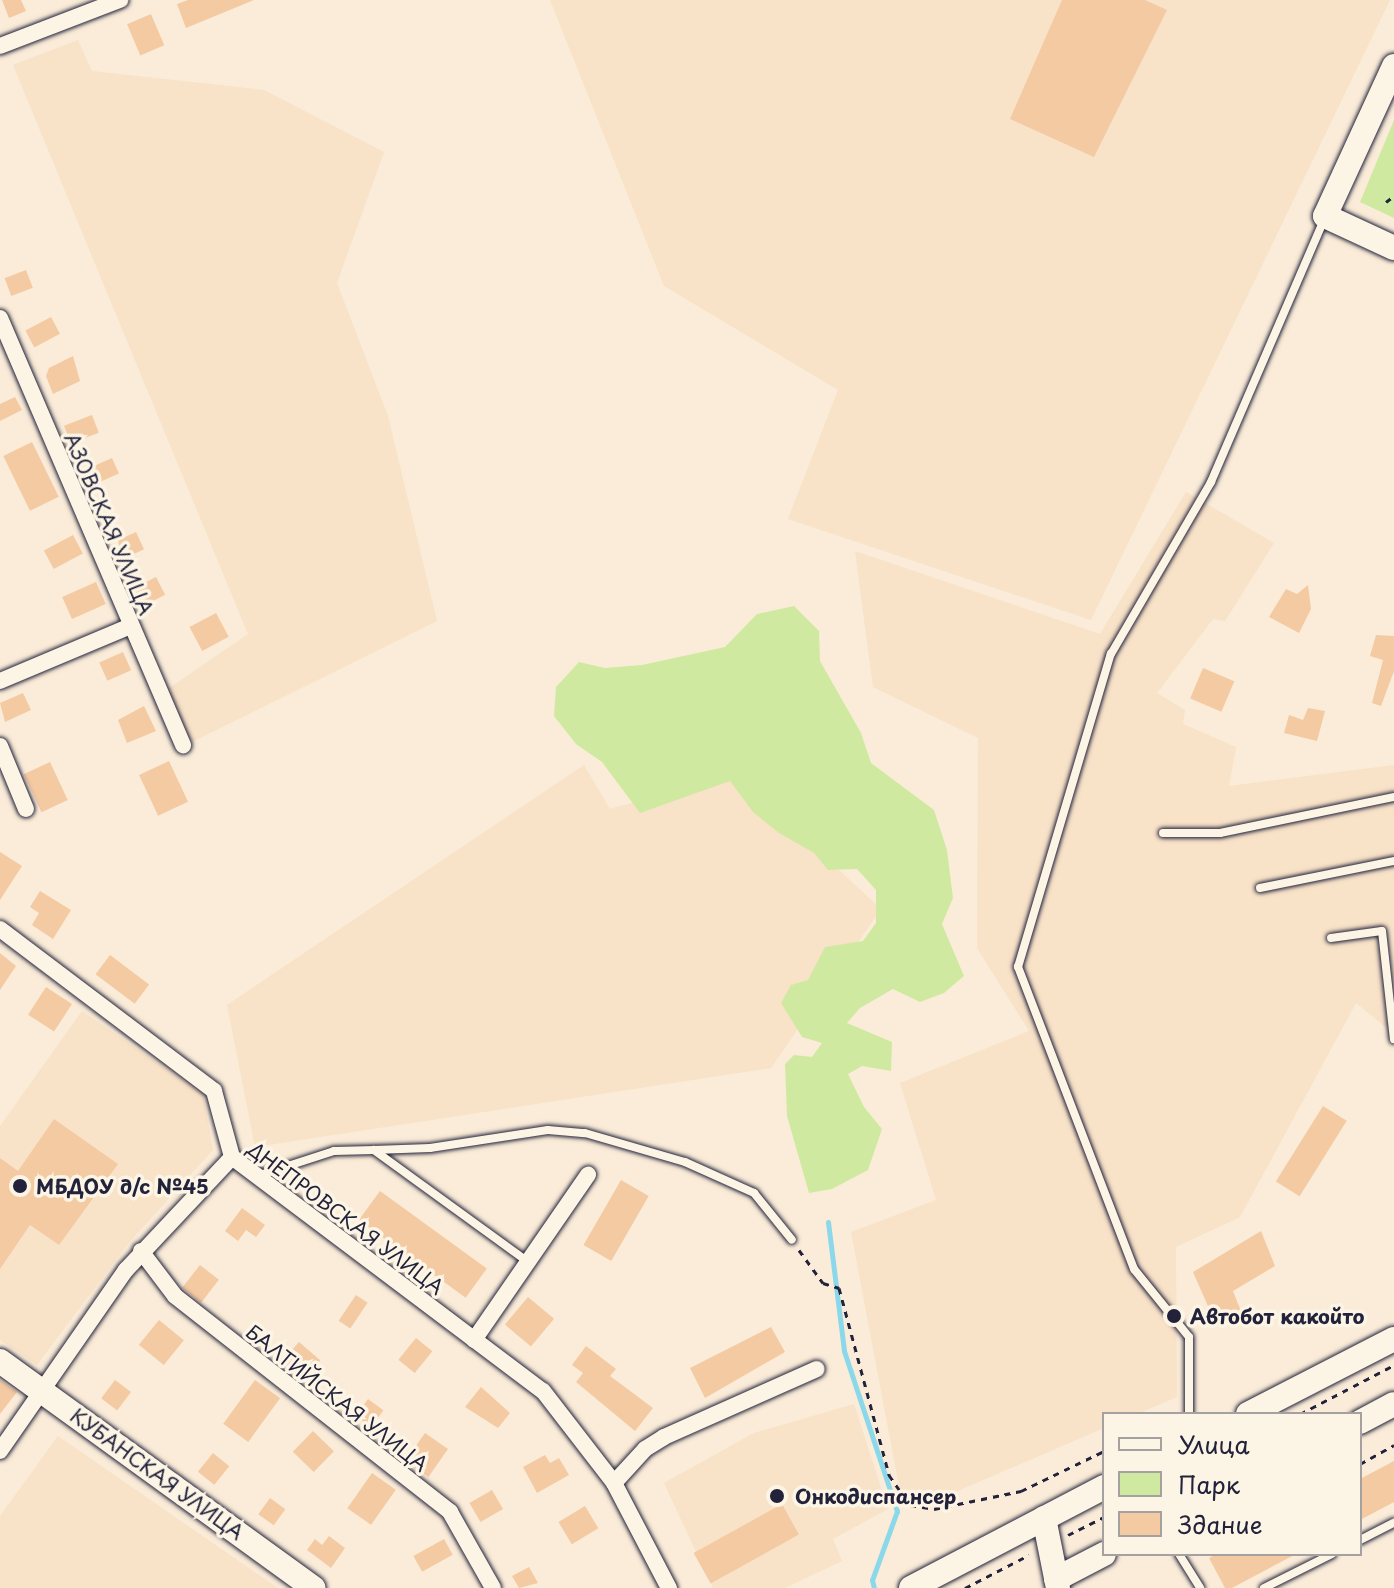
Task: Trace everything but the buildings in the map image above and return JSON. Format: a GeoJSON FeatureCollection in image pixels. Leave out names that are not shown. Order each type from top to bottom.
{"type":"FeatureCollection","features":[{"type":"Feature","properties":{"kind":"street"},"geometry":{"type":"LineString","coordinates":[[0,46],[120,0]]}},
{"type":"Feature","properties":{"kind":"street"},"geometry":{"type":"LineString","coordinates":[[1394,66],[1325,216],[1394,248]]}},
{"type":"Feature","properties":{"kind":"street","name":"АЗОВСКАЯ УЛИЦА"},"geometry":{"type":"LineString","coordinates":[[0,318],[183,745]]}},
{"type":"Feature","properties":{"kind":"street"},"geometry":{"type":"LineString","coordinates":[[0,681],[131,626]]}},
{"type":"Feature","properties":{"kind":"street"},"geometry":{"type":"LineString","coordinates":[[0,746],[26,809]]}},
{"type":"Feature","properties":{"kind":"street","name":"ДНЕПРОВСКАЯ УЛИЦА"},"geometry":{"type":"LineString","coordinates":[[0,929],[214,1091],[232,1157],[543,1391],[614,1483],[669,1588]]}},
{"type":"Feature","properties":{"kind":"street"},"geometry":{"type":"LineString","coordinates":[[0,1451],[141,1251],[232,1157]]}},
{"type":"Feature","properties":{"kind":"street"},"geometry":{"type":"LineString","coordinates":[[474,1340],[588,1175]]}},
{"type":"Feature","properties":{"kind":"street","name":"БАЛТИЙСКАЯ УЛИЦА"},"geometry":{"type":"LineString","coordinates":[[141,1251],[175,1296],[450,1512],[493,1588]]}},
{"type":"Feature","properties":{"kind":"street"},"geometry":{"type":"LineString","coordinates":[[1252,1412],[1394,1339]]}},
{"type":"Feature","properties":{"kind":"street","name":"КУБАНСКАЯ УЛИЦА"},"geometry":{"type":"LineString","coordinates":[[0,1361],[314,1588]]}},
{"type":"Feature","properties":{"kind":"street"},"geometry":{"type":"LineString","coordinates":[[614,1483],[645,1449],[664,1437],[817,1369]]}},
{"type":"Feature","properties":{"kind":"street"},"geometry":{"type":"LineString","coordinates":[[1362,1421],[1394,1404]]}},
{"type":"Feature","properties":{"kind":"street"},"geometry":{"type":"LineString","coordinates":[[911,1588],[1102,1488]]}},
{"type":"Feature","properties":{"kind":"street"},"geometry":{"type":"LineString","coordinates":[[1044,1518],[1057,1583],[1102,1555]]}},
{"type":"Feature","properties":{"kind":"lane"},"geometry":{"type":"LineString","coordinates":[[1189,1412],[1189,1337],[1134,1269],[1018,967],[1111,654],[1211,482],[1325,216]]}},
{"type":"Feature","properties":{"kind":"lane"},"geometry":{"type":"LineString","coordinates":[[1163,833],[1220,833],[1394,797]]}},
{"type":"Feature","properties":{"kind":"lane"},"geometry":{"type":"LineString","coordinates":[[1260,888],[1394,861]]}},
{"type":"Feature","properties":{"kind":"lane"},"geometry":{"type":"LineString","coordinates":[[1331,938],[1382,931],[1394,1039]]}},
{"type":"Feature","properties":{"kind":"lane"},"geometry":{"type":"LineString","coordinates":[[256,1177],[334,1151],[430,1148],[548,1130],[585,1133],[685,1162],[754,1193],[792,1240]]}},
{"type":"Feature","properties":{"kind":"lane"},"geometry":{"type":"LineString","coordinates":[[374,1150],[528,1262]]}},
{"type":"Feature","properties":{"kind":"lane"},"geometry":{"type":"LineString","coordinates":[[1362,1539],[1394,1523]]}},
{"type":"Feature","properties":{"kind":"lane"},"geometry":{"type":"LineString","coordinates":[[1180,1556],[1200,1588]]}},
{"type":"Feature","properties":{"kind":"lane"},"geometry":{"type":"LineString","coordinates":[[1264,1588],[1328,1556]]}},
{"type":"Feature","properties":{"kind":"path"},"geometry":{"type":"LineString","coordinates":[[1386,202],[1394,196]]}},
{"type":"Feature","properties":{"kind":"path"},"geometry":{"type":"LineString","coordinates":[[792,1240],[823,1283],[839,1288],[889,1475],[910,1505],[934,1509],[1021,1491],[1102,1452]]}},
{"type":"Feature","properties":{"kind":"path"},"geometry":{"type":"LineString","coordinates":[[1304,1412],[1394,1365]]}},
{"type":"Feature","properties":{"kind":"path"},"geometry":{"type":"LineString","coordinates":[[1362,1463],[1394,1445]]}},
{"type":"Feature","properties":{"kind":"shaded area"},"geometry":{"type":"Polygon","coordinates":[[[550,0],[1390,0],[1091,620],[788,519],[838,390],[664,286],[550,0]]]}},
{"type":"Feature","properties":{"kind":"shaded area"},"geometry":{"type":"Polygon","coordinates":[[[78,40],[92,71],[264,90],[384,152],[337,283],[388,416],[437,621],[192,742],[165,691],[248,634],[13,65],[78,40]]]}},
{"type":"Feature","properties":{"kind":"shaded area"},"geometry":{"type":"Polygon","coordinates":[[[1186,492],[1274,543],[1225,621],[1213,619],[1157,693],[1185,710],[1183,724],[1236,747],[1229,786],[1394,765],[1394,1034],[1356,1003],[1240,1217],[1176,1247],[1177,1397],[1142,1412],[1102,1412],[1102,1429],[953,1493],[902,1502],[851,1232],[936,1200],[900,1083],[1029,1031],[977,948],[978,738],[873,687],[855,551],[1100,634],[1186,492]]]}},
{"type":"Feature","properties":{"kind":"shaded area"},"geometry":{"type":"Polygon","coordinates":[[[584,765],[610,809],[736,774],[881,909],[771,1068],[255,1147],[227,1005],[584,765]]]}},
{"type":"Feature","properties":{"kind":"shaded area"},"geometry":{"type":"Polygon","coordinates":[[[82,1011],[203,1094],[213,1150],[126,1246],[37,1365],[0,1340],[0,1126],[82,1011]]]}},
{"type":"Feature","properties":{"kind":"shaded area","name":"Онкодиспансер"},"geometry":{"type":"Polygon","coordinates":[[[854,1404],[888,1509],[833,1539],[842,1561],[785,1588],[713,1588],[664,1483],[754,1433],[854,1404]]]}},
{"type":"Feature","properties":{"kind":"shaded area"},"geometry":{"type":"Polygon","coordinates":[[[58,1436],[278,1588],[0,1588],[0,1516],[58,1436]]]}},
{"type":"Feature","properties":{"kind":"green space"},"geometry":{"type":"Polygon","coordinates":[[[1394,120],[1394,218],[1360,202],[1394,120]]]}},
{"type":"Feature","properties":{"kind":"green space"},"geometry":{"type":"Polygon","coordinates":[[[794,606],[819,631],[820,661],[861,733],[871,763],[934,810],[947,850],[953,898],[942,924],[964,976],[944,993],[920,1002],[893,989],[860,1008],[847,1023],[892,1042],[891,1071],[862,1066],[848,1074],[864,1107],[882,1129],[868,1170],[832,1189],[809,1193],[787,1116],[785,1064],[794,1055],[812,1057],[822,1043],[802,1037],[781,1003],[791,985],[808,980],[825,947],[863,941],[876,923],[876,890],[857,869],[828,870],[814,853],[779,833],[753,812],[730,781],[640,813],[602,762],[576,744],[554,716],[556,687],[579,662],[605,668],[642,665],[725,647],[757,614],[794,606]]]}},
{"type":"Feature","properties":{"kind":"waterway"},"geometry":{"type":"LineString","coordinates":[[828,1222],[844,1351],[897,1511],[872,1580],[874,1588]]}},
{"type":"Feature","properties":{"kind":"place","name":"МБДОУ д/с №45"},"geometry":{"type":"Point","coordinates":[20,1186]}},
{"type":"Feature","properties":{"kind":"place","name":"Автобот какойто"},"geometry":{"type":"Point","coordinates":[1174,1316]}},
{"type":"Feature","properties":{"kind":"place","name":"Онкодиспансер"},"geometry":{"type":"Point","coordinates":[777,1496]}}]}
